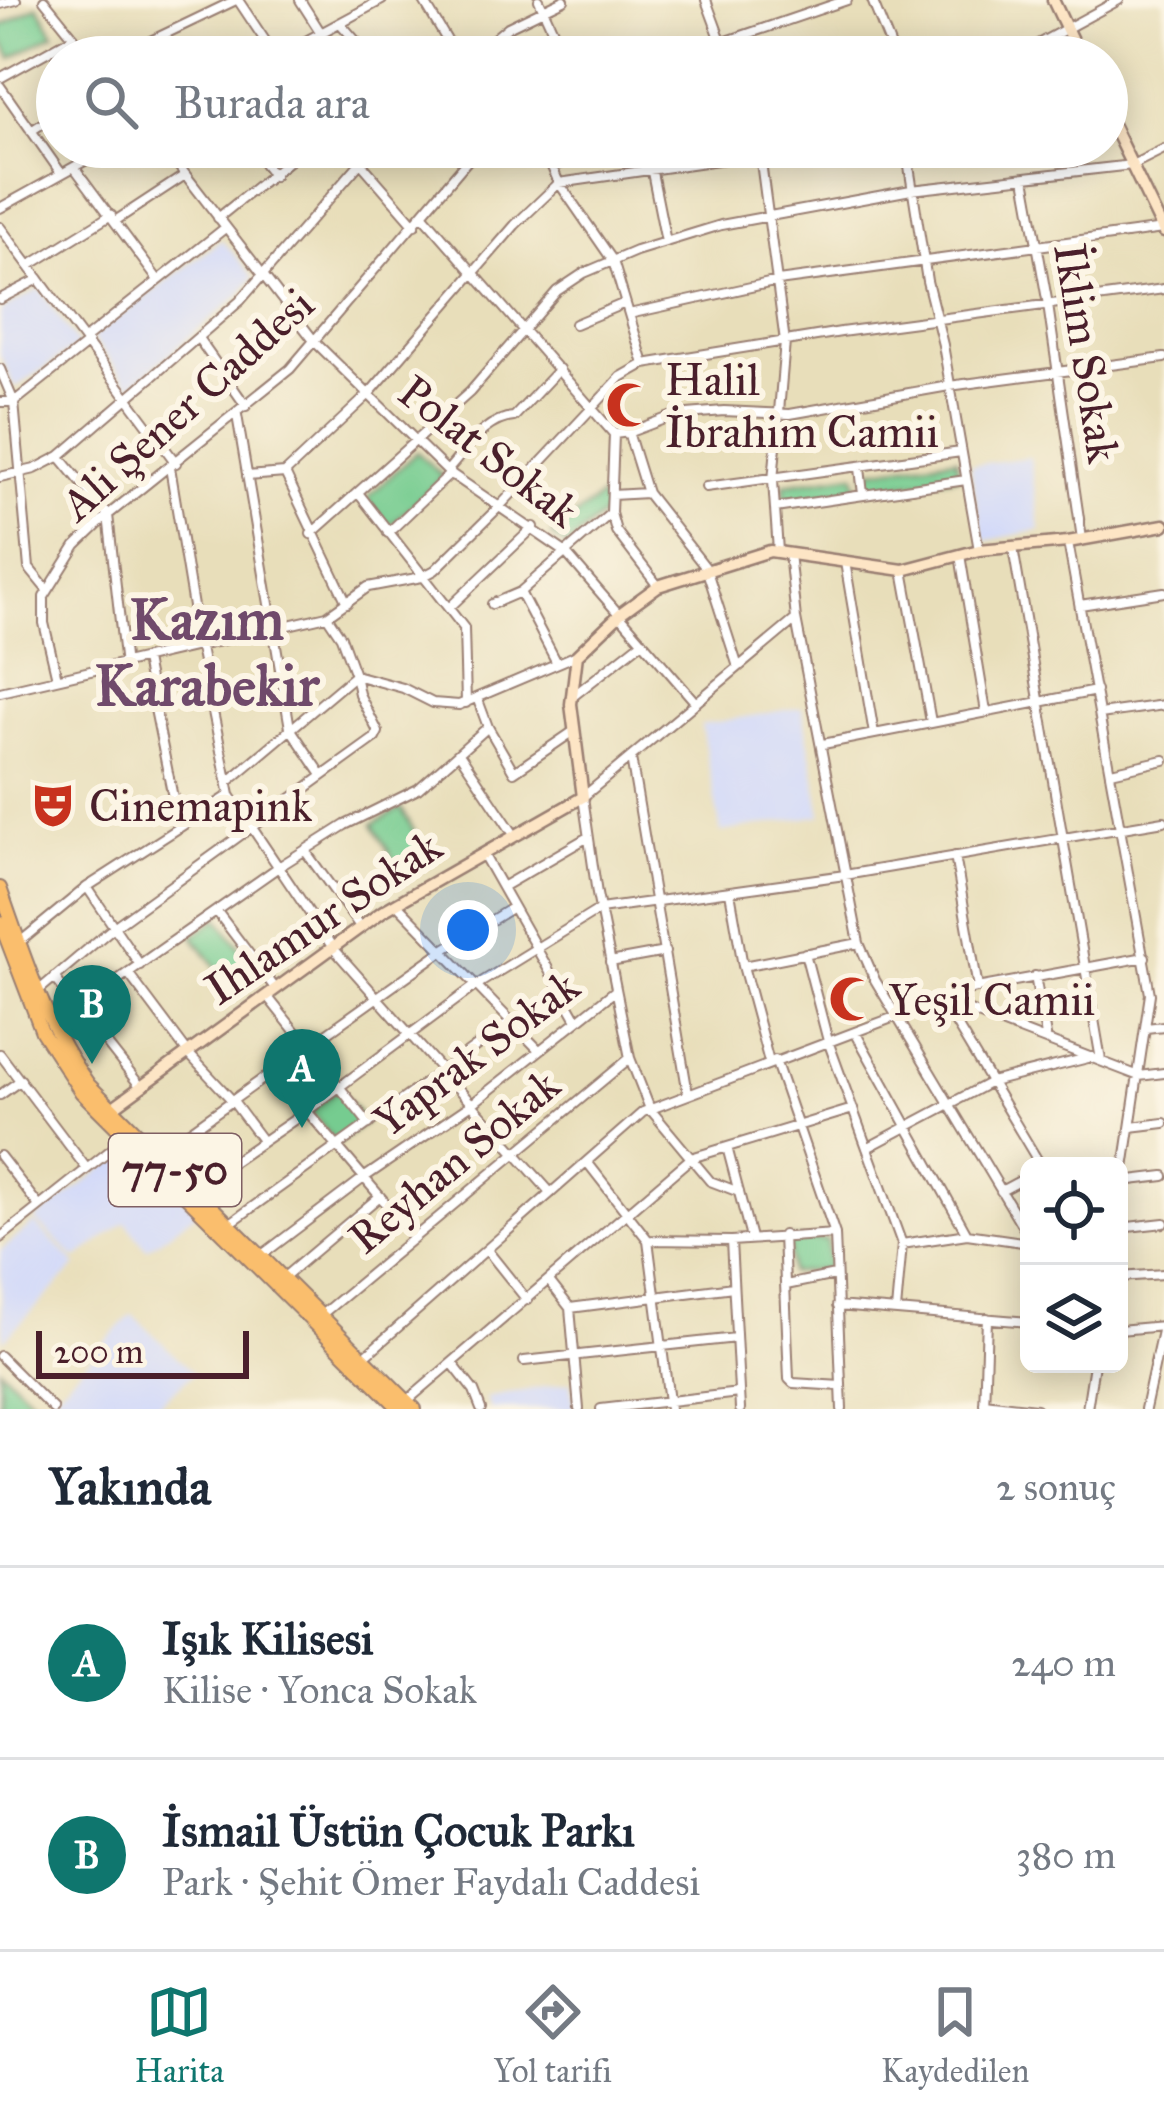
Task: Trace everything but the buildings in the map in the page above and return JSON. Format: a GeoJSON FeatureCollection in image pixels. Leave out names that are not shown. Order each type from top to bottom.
{"type":"FeatureCollection","features":[{"type":"Feature","properties":{"kind":"main road","name":"77-50"},"geometry":{"type":"LineString","coordinates":[[0,888],[35,992],[51,1027],[89,1085],[131,1135],[194,1189],[407,1406]]}},
{"type":"Feature","properties":{"kind":"main road","name":"77-50"},"geometry":{"type":"LineString","coordinates":[[0,922],[53,1054],[81,1092],[131,1135],[407,1406]]}},
{"type":"Feature","properties":{"kind":"street"},"geometry":{"type":"LineString","coordinates":[[0,4],[16,0]]}},
{"type":"Feature","properties":{"kind":"street"},"geometry":{"type":"LineString","coordinates":[[44,0],[73,36]]}},
{"type":"Feature","properties":{"kind":"street"},"geometry":{"type":"LineString","coordinates":[[161,36],[237,0],[262,36]]}},
{"type":"Feature","properties":{"kind":"street"},"geometry":{"type":"LineString","coordinates":[[300,0],[321,33]]}},
{"type":"Feature","properties":{"kind":"street"},"geometry":{"type":"LineString","coordinates":[[315,36],[382,0]]}},
{"type":"Feature","properties":{"kind":"street"},"geometry":{"type":"LineString","coordinates":[[424,0],[445,36]]}},
{"type":"Feature","properties":{"kind":"street"},"geometry":{"type":"LineString","coordinates":[[497,36],[541,4],[564,0]]}},
{"type":"Feature","properties":{"kind":"street"},"geometry":{"type":"LineString","coordinates":[[706,0],[719,36]]}},
{"type":"Feature","properties":{"kind":"street"},"geometry":{"type":"LineString","coordinates":[[742,36],[847,0]]}},
{"type":"Feature","properties":{"kind":"street"},"geometry":{"type":"LineString","coordinates":[[872,0],[887,36]]}},
{"type":"Feature","properties":{"kind":"street"},"geometry":{"type":"LineString","coordinates":[[1053,0],[1069,36]]}},
{"type":"Feature","properties":{"kind":"street"},"geometry":{"type":"LineString","coordinates":[[1050,36],[1119,0]]}},
{"type":"Feature","properties":{"kind":"street"},"geometry":{"type":"LineString","coordinates":[[541,4],[555,36]]}},
{"type":"Feature","properties":{"kind":"street"},"geometry":{"type":"LineString","coordinates":[[340,22],[352,36]]}},
{"type":"Feature","properties":{"kind":"street"},"geometry":{"type":"LineString","coordinates":[[36,60],[0,82],[36,137]]}},
{"type":"Feature","properties":{"kind":"street"},"geometry":{"type":"LineString","coordinates":[[31,130],[36,127]]}},
{"type":"Feature","properties":{"kind":"street"},"geometry":{"type":"LineString","coordinates":[[1128,165],[1164,149]]}},
{"type":"Feature","properties":{"kind":"street"},"geometry":{"type":"LineString","coordinates":[[629,314],[778,281],[1163,231],[1128,157]]}},
{"type":"Feature","properties":{"kind":"street"},"geometry":{"type":"LineString","coordinates":[[58,168],[62,174]]}},
{"type":"Feature","properties":{"kind":"street"},"geometry":{"type":"LineString","coordinates":[[0,208],[72,168]]}},
{"type":"Feature","properties":{"kind":"street"},"geometry":{"type":"LineString","coordinates":[[75,168],[158,280]]}},
{"type":"Feature","properties":{"kind":"street","name":"Polat Sokak"},"geometry":{"type":"LineString","coordinates":[[180,168],[315,343],[449,471],[566,552],[695,703]]}},
{"type":"Feature","properties":{"kind":"street"},"geometry":{"type":"LineString","coordinates":[[267,168],[274,176]]}},
{"type":"Feature","properties":{"kind":"street"},"geometry":{"type":"LineString","coordinates":[[218,218],[283,168]]}},
{"type":"Feature","properties":{"kind":"street"},"geometry":{"type":"LineString","coordinates":[[0,477],[60,456],[198,338],[263,277],[352,168]]}},
{"type":"Feature","properties":{"kind":"street"},"geometry":{"type":"LineString","coordinates":[[364,168],[415,225]]}},
{"type":"Feature","properties":{"kind":"street","name":"Ali Şener Caddesi"},"geometry":{"type":"LineString","coordinates":[[47,590],[76,546],[108,515],[237,415],[315,343],[461,168]]}},
{"type":"Feature","properties":{"kind":"street"},"geometry":{"type":"LineString","coordinates":[[552,168],[613,261],[644,364]]}},
{"type":"Feature","properties":{"kind":"street"},"geometry":{"type":"LineString","coordinates":[[651,168],[666,242]]}},
{"type":"Feature","properties":{"kind":"street"},"geometry":{"type":"LineString","coordinates":[[248,476],[285,473],[368,396],[515,225],[559,183],[672,168]]}},
{"type":"Feature","properties":{"kind":"street"},"geometry":{"type":"LineString","coordinates":[[762,168],[785,342],[773,481],[776,508],[859,943],[897,1017],[1020,1224]]}},
{"type":"Feature","properties":{"kind":"street"},"geometry":{"type":"LineString","coordinates":[[908,168],[979,550]]}},
{"type":"Feature","properties":{"kind":"street"},"geometry":{"type":"LineString","coordinates":[[311,534],[470,392],[567,283],[613,261],[769,216],[911,190],[1107,168]]}},
{"type":"Feature","properties":{"kind":"street"},"geometry":{"type":"LineString","coordinates":[[29,266],[185,175]]}},
{"type":"Feature","properties":{"kind":"street","name":"İklim Sokak"},"geometry":{"type":"LineString","coordinates":[[1025,178],[1082,539]]}},
{"type":"Feature","properties":{"kind":"street"},"geometry":{"type":"LineString","coordinates":[[423,214],[614,434],[611,513],[616,531],[658,586]]}},
{"type":"Feature","properties":{"kind":"street"},"geometry":{"type":"LineString","coordinates":[[0,227],[173,465],[199,643],[230,795],[333,948],[550,1192]]}},
{"type":"Feature","properties":{"kind":"street"},"geometry":{"type":"LineString","coordinates":[[0,402],[14,402],[225,228]]}},
{"type":"Feature","properties":{"kind":"street"},"geometry":{"type":"LineString","coordinates":[[0,299],[39,279]]}},
{"type":"Feature","properties":{"kind":"street"},"geometry":{"type":"LineString","coordinates":[[0,692],[327,616],[368,587],[422,577],[500,506],[621,377],[644,364],[1164,289]]}},
{"type":"Feature","properties":{"kind":"street"},"geometry":{"type":"LineString","coordinates":[[575,324],[626,303]]}},
{"type":"Feature","properties":{"kind":"street"},"geometry":{"type":"LineString","coordinates":[[198,338],[246,406]]}},
{"type":"Feature","properties":{"kind":"street"},"geometry":{"type":"LineString","coordinates":[[614,434],[675,415],[781,413],[1164,358]]}},
{"type":"Feature","properties":{"kind":"street"},"geometry":{"type":"LineString","coordinates":[[0,369],[14,402],[29,568],[47,590],[44,623],[57,678]]}},
{"type":"Feature","properties":{"kind":"street"},"geometry":{"type":"LineString","coordinates":[[388,533],[487,427],[497,418],[514,417],[559,369]]}},
{"type":"Feature","properties":{"kind":"street"},"geometry":{"type":"LineString","coordinates":[[237,415],[290,728],[322,776]]}},
{"type":"Feature","properties":{"kind":"street"},"geometry":{"type":"LineString","coordinates":[[628,432],[646,493],[706,568],[738,668]]}},
{"type":"Feature","properties":{"kind":"street"},"geometry":{"type":"LineString","coordinates":[[706,487],[962,452]]}},
{"type":"Feature","properties":{"kind":"street"},"geometry":{"type":"LineString","coordinates":[[60,456],[108,515],[125,666]]}},
{"type":"Feature","properties":{"kind":"street"},"geometry":{"type":"LineString","coordinates":[[860,468],[863,494]]}},
{"type":"Feature","properties":{"kind":"street"},"geometry":{"type":"LineString","coordinates":[[285,473],[346,603]]}},
{"type":"Feature","properties":{"kind":"street"},"geometry":{"type":"LineString","coordinates":[[776,508],[966,479]]}},
{"type":"Feature","properties":{"kind":"street"},"geometry":{"type":"LineString","coordinates":[[612,495],[646,493]]}},
{"type":"Feature","properties":{"kind":"street"},"geometry":{"type":"LineString","coordinates":[[359,494],[464,628],[466,704]]}},
{"type":"Feature","properties":{"kind":"street"},"geometry":{"type":"LineString","coordinates":[[492,604],[520,592],[611,513]]}},
{"type":"Feature","properties":{"kind":"street"},"geometry":{"type":"LineString","coordinates":[[355,676],[387,683],[433,703],[466,704],[577,655],[658,586],[706,568],[783,551],[904,570],[979,550],[1068,542],[1164,525]]}},
{"type":"Feature","properties":{"kind":"street"},"geometry":{"type":"LineString","coordinates":[[451,607],[534,527]]}},
{"type":"Feature","properties":{"kind":"street"},"geometry":{"type":"LineString","coordinates":[[1068,542],[1150,994],[1126,1157]]}},
{"type":"Feature","properties":{"kind":"street"},"geometry":{"type":"LineString","coordinates":[[1012,546],[1085,966],[1096,1059]]}},
{"type":"Feature","properties":{"kind":"street"},"geometry":{"type":"LineString","coordinates":[[960,554],[986,712]]}},
{"type":"Feature","properties":{"kind":"street"},"geometry":{"type":"LineString","coordinates":[[845,562],[874,734]]}},
{"type":"Feature","properties":{"kind":"street"},"geometry":{"type":"LineString","coordinates":[[904,570],[931,723]]}},
{"type":"Feature","properties":{"kind":"street"},"geometry":{"type":"LineString","coordinates":[[520,592],[557,663]]}},
{"type":"Feature","properties":{"kind":"street"},"geometry":{"type":"LineString","coordinates":[[1080,605],[1164,592]]}},
{"type":"Feature","properties":{"kind":"street"},"geometry":{"type":"LineString","coordinates":[[35,992],[115,926],[375,738],[378,732],[358,694],[341,637],[327,616]]}},
{"type":"Feature","properties":{"kind":"street"},"geometry":{"type":"LineString","coordinates":[[583,797],[796,619]]}},
{"type":"Feature","properties":{"kind":"street"},"geometry":{"type":"LineString","coordinates":[[571,698],[643,641]]}},
{"type":"Feature","properties":{"kind":"street"},"geometry":{"type":"LineString","coordinates":[[577,655],[571,698],[574,731],[600,909],[630,1058],[650,1109],[710,1181],[739,1192]]}},
{"type":"Feature","properties":{"kind":"street"},"geometry":{"type":"LineString","coordinates":[[145,660],[179,826]]}},
{"type":"Feature","properties":{"kind":"street"},"geometry":{"type":"LineString","coordinates":[[228,782],[355,676]]}},
{"type":"Feature","properties":{"kind":"street"},"geometry":{"type":"LineString","coordinates":[[823,744],[1096,691]]}},
{"type":"Feature","properties":{"kind":"street"},"geometry":{"type":"LineString","coordinates":[[478,700],[514,772],[574,731]]}},
{"type":"Feature","properties":{"kind":"street"},"geometry":{"type":"LineString","coordinates":[[1100,714],[1164,706]]}},
{"type":"Feature","properties":{"kind":"street"},"geometry":{"type":"LineString","coordinates":[[51,1027],[277,868],[345,825],[418,789],[488,727]]}},
{"type":"Feature","properties":{"kind":"street"},"geometry":{"type":"LineString","coordinates":[[459,753],[515,836]]}},
{"type":"Feature","properties":{"kind":"street"},"geometry":{"type":"LineString","coordinates":[[630,757],[688,1094]]}},
{"type":"Feature","properties":{"kind":"street"},"geometry":{"type":"LineString","coordinates":[[1111,772],[1164,760]]}},
{"type":"Feature","properties":{"kind":"street"},"geometry":{"type":"LineString","coordinates":[[20,943],[87,887],[230,795]]}},
{"type":"Feature","properties":{"kind":"street","name":"Ihlamur Sokak"},"geometry":{"type":"LineString","coordinates":[[112,1108],[396,903],[583,797]]}},
{"type":"Feature","properties":{"kind":"street"},"geometry":{"type":"LineString","coordinates":[[194,1189],[476,986],[600,909],[845,875],[1164,821]]}},
{"type":"Feature","properties":{"kind":"street"},"geometry":{"type":"LineString","coordinates":[[502,887],[588,837]]}},
{"type":"Feature","properties":{"kind":"street"},"geometry":{"type":"LineString","coordinates":[[306,852],[361,928]]}},
{"type":"Feature","properties":{"kind":"street"},"geometry":{"type":"LineString","coordinates":[[483,854],[576,1018]]}},
{"type":"Feature","properties":{"kind":"street"},"geometry":{"type":"LineString","coordinates":[[955,856],[979,988]]}},
{"type":"Feature","properties":{"kind":"street"},"geometry":{"type":"LineString","coordinates":[[87,887],[140,964]]}},
{"type":"Feature","properties":{"kind":"street"},"geometry":{"type":"LineString","coordinates":[[730,892],[742,966],[836,1234],[842,1409]]}},
{"type":"Feature","properties":{"kind":"street"},"geometry":{"type":"LineString","coordinates":[[396,903],[538,1049]]}},
{"type":"Feature","properties":{"kind":"street"},"geometry":{"type":"LineString","coordinates":[[158,1154],[442,951],[513,907]]}},
{"type":"Feature","properties":{"kind":"street"},"geometry":{"type":"LineString","coordinates":[[218,913],[305,1048],[368,1124]]}},
{"type":"Feature","properties":{"kind":"street"},"geometry":{"type":"LineString","coordinates":[[742,966],[859,943]]}},
{"type":"Feature","properties":{"kind":"street"},"geometry":{"type":"LineString","coordinates":[[610,962],[665,952]]}},
{"type":"Feature","properties":{"kind":"street"},"geometry":{"type":"LineString","coordinates":[[805,953],[828,1041],[902,1244],[896,1311]]}},
{"type":"Feature","properties":{"kind":"street"},"geometry":{"type":"LineString","coordinates":[[362,1358],[650,1109],[979,988],[1145,957]]}},
{"type":"Feature","properties":{"kind":"street"},"geometry":{"type":"LineString","coordinates":[[128,974],[261,1139]]}},
{"type":"Feature","properties":{"kind":"street"},"geometry":{"type":"LineString","coordinates":[[1035,976],[1046,1037]]}},
{"type":"Feature","properties":{"kind":"street"},"geometry":{"type":"LineString","coordinates":[[54,977],[141,1087]]}},
{"type":"Feature","properties":{"kind":"street","name":"Yaprak Sokak"},"geometry":{"type":"LineString","coordinates":[[260,1256],[364,1177],[472,1104],[616,990]]}},
{"type":"Feature","properties":{"kind":"street"},"geometry":{"type":"LineString","coordinates":[[1150,994],[1164,992]]}},
{"type":"Feature","properties":{"kind":"street"},"geometry":{"type":"LineString","coordinates":[[942,1000],[1138,1076],[1164,1073]]}},
{"type":"Feature","properties":{"kind":"street"},"geometry":{"type":"LineString","coordinates":[[942,1000],[1036,1157]]}},
{"type":"Feature","properties":{"kind":"street"},"geometry":{"type":"LineString","coordinates":[[229,1224],[510,1022]]}},
{"type":"Feature","properties":{"kind":"street"},"geometry":{"type":"LineString","coordinates":[[1146,1028],[1164,1026]]}},
{"type":"Feature","properties":{"kind":"street"},"geometry":{"type":"LineString","coordinates":[[855,1032],[967,1234]]}},
{"type":"Feature","properties":{"kind":"street"},"geometry":{"type":"LineString","coordinates":[[0,1054],[87,1169]]}},
{"type":"Feature","properties":{"kind":"street","name":"Reyhan Sokak"},"geometry":{"type":"LineString","coordinates":[[321,1316],[630,1058]]}},
{"type":"Feature","properties":{"kind":"street"},"geometry":{"type":"LineString","coordinates":[[867,1148],[991,1082],[1096,1059]]}},
{"type":"Feature","properties":{"kind":"street"},"geometry":{"type":"LineString","coordinates":[[0,1095],[21,1080]]}},
{"type":"Feature","properties":{"kind":"street"},"geometry":{"type":"LineString","coordinates":[[407,1406],[691,1158],[853,1109]]}},
{"type":"Feature","properties":{"kind":"street"},"geometry":{"type":"LineString","coordinates":[[308,1111],[413,1235]]}},
{"type":"Feature","properties":{"kind":"street"},"geometry":{"type":"LineString","coordinates":[[1131,1126],[1164,1123]]}},
{"type":"Feature","properties":{"kind":"street"},"geometry":{"type":"LineString","coordinates":[[0,1238],[131,1135]]}},
{"type":"Feature","properties":{"kind":"street"},"geometry":{"type":"LineString","coordinates":[[727,1148],[751,1238]]}},
{"type":"Feature","properties":{"kind":"street"},"geometry":{"type":"LineString","coordinates":[[0,1156],[39,1206]]}},
{"type":"Feature","properties":{"kind":"street"},"geometry":{"type":"LineString","coordinates":[[587,1162],[649,1240],[670,1404]]}},
{"type":"Feature","properties":{"kind":"street"},"geometry":{"type":"LineString","coordinates":[[1128,1179],[1164,1175]]}},
{"type":"Feature","properties":{"kind":"street"},"geometry":{"type":"LineString","coordinates":[[1001,1191],[1020,1181]]}},
{"type":"Feature","properties":{"kind":"street"},"geometry":{"type":"LineString","coordinates":[[283,1278],[380,1196]]}},
{"type":"Feature","properties":{"kind":"street"},"geometry":{"type":"LineString","coordinates":[[1128,1227],[1164,1223]]}},
{"type":"Feature","properties":{"kind":"street"},"geometry":{"type":"LineString","coordinates":[[649,1240],[836,1234]]}},
{"type":"Feature","properties":{"kind":"street"},"geometry":{"type":"LineString","coordinates":[[902,1244],[967,1234],[1020,1239]]}},
{"type":"Feature","properties":{"kind":"street"},"geometry":{"type":"LineString","coordinates":[[784,1235],[789,1379],[841,1386]]}},
{"type":"Feature","properties":{"kind":"street"},"geometry":{"type":"LineString","coordinates":[[730,1241],[740,1409]]}},
{"type":"Feature","properties":{"kind":"street"},"geometry":{"type":"LineString","coordinates":[[488,1250],[527,1300]]}},
{"type":"Feature","properties":{"kind":"street"},"geometry":{"type":"LineString","coordinates":[[1128,1276],[1164,1274]]}},
{"type":"Feature","properties":{"kind":"street"},"geometry":{"type":"LineString","coordinates":[[786,1285],[836,1275]]}},
{"type":"Feature","properties":{"kind":"street"},"geometry":{"type":"LineString","coordinates":[[549,1281],[570,1308],[579,1409]]}},
{"type":"Feature","properties":{"kind":"street"},"geometry":{"type":"LineString","coordinates":[[570,1308],[733,1287]]}},
{"type":"Feature","properties":{"kind":"street"},"geometry":{"type":"LineString","coordinates":[[837,1306],[1020,1321]]}},
{"type":"Feature","properties":{"kind":"street"},"geometry":{"type":"LineString","coordinates":[[987,1318],[984,1406],[1036,1409]]}},
{"type":"Feature","properties":{"kind":"street"},"geometry":{"type":"LineString","coordinates":[[1128,1329],[1164,1326],[1145,1409]]}},
{"type":"Feature","properties":{"kind":"street"},"geometry":{"type":"LineString","coordinates":[[524,1361],[736,1337]]}},
{"type":"Feature","properties":{"kind":"street"},"geometry":{"type":"LineString","coordinates":[[0,1356],[53,1409]]}},
{"type":"Feature","properties":{"kind":"street"},"geometry":{"type":"LineString","coordinates":[[452,1363],[481,1409]]}},
{"type":"Feature","properties":{"kind":"street"},"geometry":{"type":"LineString","coordinates":[[1087,1409],[1093,1373]]}},
{"type":"Feature","properties":{"kind":"street"},"geometry":{"type":"LineString","coordinates":[[601,1409],[739,1393]]}},
{"type":"Feature","properties":{"kind":"shaded area"},"geometry":{"type":"Polygon","coordinates":[[[222,240],[254,277],[239,296],[130,386],[92,338],[222,240]]]}},
{"type":"Feature","properties":{"kind":"shaded area"},"geometry":{"type":"Polygon","coordinates":[[[40,289],[78,345],[15,388],[0,355],[0,311],[40,289]]]}},
{"type":"Feature","properties":{"kind":"shaded area"},"geometry":{"type":"Polygon","coordinates":[[[1030,457],[1040,530],[984,541],[970,465],[1030,457]]]}},
{"type":"Feature","properties":{"kind":"shaded area"},"geometry":{"type":"Polygon","coordinates":[[[802,707],[822,815],[721,832],[701,725],[802,707]]]}},
{"type":"Feature","properties":{"kind":"shaded area"},"geometry":{"type":"Polygon","coordinates":[[[133,1147],[197,1212],[147,1249],[126,1222],[76,1259],[35,1220],[133,1147]]]}},
{"type":"Feature","properties":{"kind":"shaded area"},"geometry":{"type":"Polygon","coordinates":[[[34,1223],[77,1265],[3,1341],[0,1251],[34,1223]]]}},
{"type":"Feature","properties":{"kind":"shaded area"},"geometry":{"type":"Polygon","coordinates":[[[132,1314],[194,1373],[152,1409],[69,1409],[55,1394],[132,1314]]]}},
{"type":"Feature","properties":{"kind":"shaded area"},"geometry":{"type":"Polygon","coordinates":[[[571,1382],[574,1409],[490,1409],[486,1398],[571,1382]]]}},
{"type":"Feature","properties":{"kind":"green space"},"geometry":{"type":"Polygon","coordinates":[[[38,6],[54,34],[36,36],[36,44],[11,58],[0,27],[38,6]]]}},
{"type":"Feature","properties":{"kind":"green space"},"geometry":{"type":"Polygon","coordinates":[[[417,452],[443,477],[387,524],[369,503],[369,496],[417,452]]]}},
{"type":"Feature","properties":{"kind":"green space"},"geometry":{"type":"Polygon","coordinates":[[[956,458],[959,476],[867,489],[865,471],[956,458]]]}},
{"type":"Feature","properties":{"kind":"green space"},"geometry":{"type":"Polygon","coordinates":[[[855,474],[858,490],[785,501],[784,484],[855,474]]]}},
{"type":"Feature","properties":{"kind":"green space"},"geometry":{"type":"Polygon","coordinates":[[[600,497],[607,507],[605,513],[566,547],[551,535],[600,497]]]}},
{"type":"Feature","properties":{"kind":"green space"},"geometry":{"type":"Polygon","coordinates":[[[401,808],[432,862],[404,878],[373,824],[401,808]]]}},
{"type":"Feature","properties":{"kind":"green space"},"geometry":{"type":"Polygon","coordinates":[[[218,918],[250,962],[226,980],[193,936],[218,918]]]}},
{"type":"Feature","properties":{"kind":"green space"},"geometry":{"type":"Polygon","coordinates":[[[337,1089],[366,1122],[337,1144],[310,1111],[337,1089]]]}},
{"type":"Feature","properties":{"kind":"green space"},"geometry":{"type":"Polygon","coordinates":[[[789,1239],[827,1240],[828,1269],[790,1273],[789,1239]]]}},
{"type":"Feature","properties":{"kind":"green space"},"geometry":{"type":"Polygon","coordinates":[[[0,1368],[4,1372],[42,1409],[0,1409],[0,1368]]]}},
{"type":"Feature","properties":{"kind":"place","name":"Halil İbrahim Camii"},"geometry":{"type":"Point","coordinates":[629,405]}},
{"type":"Feature","properties":{"kind":"place","name":"Cinemapink"},"geometry":{"type":"Point","coordinates":[53,805]}},
{"type":"Feature","properties":{"kind":"place","name":"Yeşil Camii"},"geometry":{"type":"Point","coordinates":[852,999]}},
{"type":"Feature","properties":{"kind":"place","name":"İsmail Üstün Çocuk Parkı"},"geometry":{"type":"Point","coordinates":[92,1064]}},
{"type":"Feature","properties":{"kind":"place","name":"Işık Kilisesi"},"geometry":{"type":"Point","coordinates":[302,1128]}},
{"type":"Feature","properties":{"kind":"district","name":"Kazım Karabekir"},"geometry":{"type":"Point","coordinates":[207,653]}}]}
